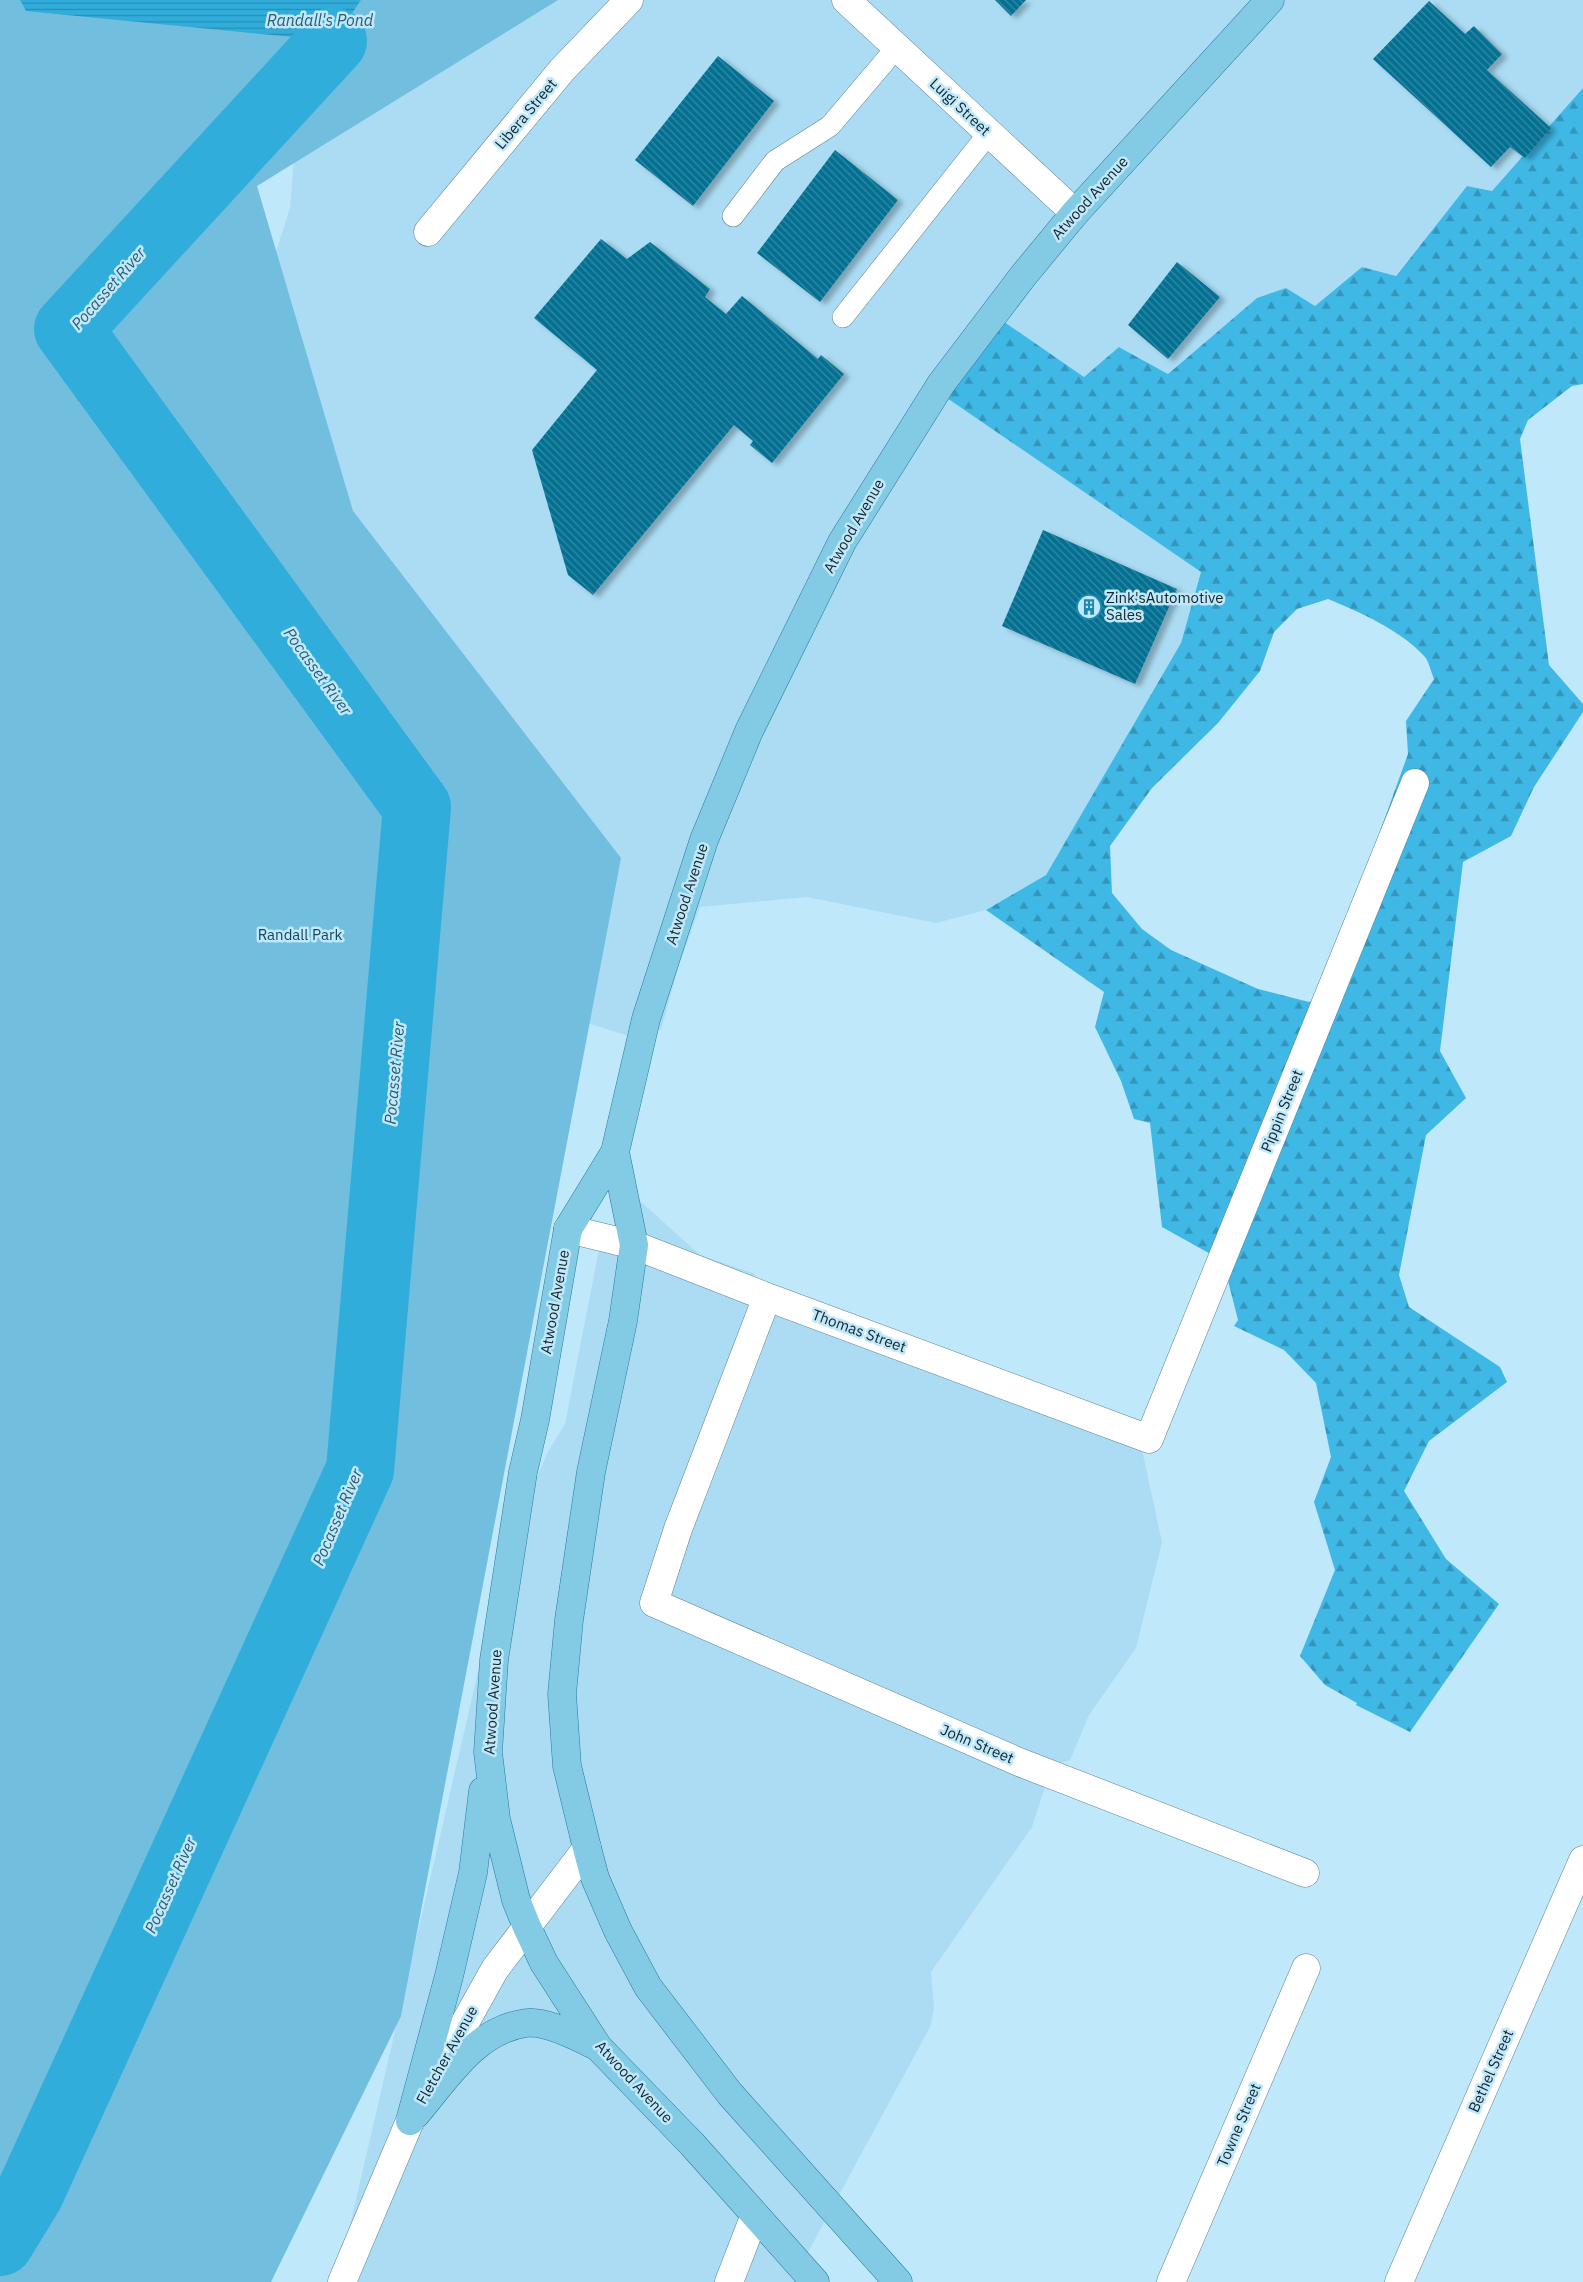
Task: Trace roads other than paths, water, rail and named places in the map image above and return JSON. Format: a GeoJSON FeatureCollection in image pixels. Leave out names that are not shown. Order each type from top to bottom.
{"type":"FeatureCollection","features":[{"type":"Feature","properties":{"kind":"main road","name":"Atwood Avenue"},"geometry":{"type":"LineString","coordinates":[[815,2282],[692,2144],[598,2046],[544,1963],[527,1927],[516,1900],[496,1819],[488,1752],[494,1660],[523,1472],[568,1229],[615,1152],[646,1019],[698,857],[749,731],[842,542],[941,384],[1023,276],[1075,213],[1270,0]]}},
{"type":"Feature","properties":{"kind":"main road","name":"Atwood Avenue"},"geometry":{"type":"LineString","coordinates":[[615,1152],[634,1245],[623,1321],[591,1472],[569,1620],[562,1694],[567,1766],[587,1848],[595,1878],[618,1931],[648,1987],[730,2094],[898,2282]]}},
{"type":"Feature","properties":{"kind":"main road"},"geometry":{"type":"LineString","coordinates":[[410,2121],[449,1976],[473,1873],[488,1752]]}},
{"type":"Feature","properties":{"kind":"main road"},"geometry":{"type":"LineString","coordinates":[[410,2121],[470,2051],[491,2034],[527,2022],[566,2030],[598,2046]]}},
{"type":"Feature","properties":{"kind":"street","name":"Libera Street"},"geometry":{"type":"LineString","coordinates":[[428,232],[562,70],[629,0]]}},
{"type":"Feature","properties":{"kind":"street","name":"Luigi Street"},"geometry":{"type":"LineString","coordinates":[[846,0],[1075,213]]}},
{"type":"Feature","properties":{"kind":"street","name":"Pippin Street"},"geometry":{"type":"LineString","coordinates":[[1149,1439],[1415,783]]}},
{"type":"Feature","properties":{"kind":"street","name":"Thomas Street"},"geometry":{"type":"LineString","coordinates":[[568,1229],[634,1245],[767,1297],[1149,1439]]}},
{"type":"Feature","properties":{"kind":"street","name":"John Street"},"geometry":{"type":"LineString","coordinates":[[767,1297],[678,1529],[654,1603],[1019,1762],[1304,1873]]}},
{"type":"Feature","properties":{"kind":"street","name":"Fletcher Avenue"},"geometry":{"type":"LineString","coordinates":[[342,2282],[410,2121],[495,1969],[587,1848]]}},
{"type":"Feature","properties":{"kind":"street","name":"Bethel Street"},"geometry":{"type":"LineString","coordinates":[[1398,2282],[1583,1860]]}},
{"type":"Feature","properties":{"kind":"street","name":"Towne Street"},"geometry":{"type":"LineString","coordinates":[[1171,2282],[1306,1968]]}},
{"type":"Feature","properties":{"kind":"street"},"geometry":{"type":"LineString","coordinates":[[728,2282],[755,2215]]}},
{"type":"Feature","properties":{"kind":"lane"},"geometry":{"type":"LineString","coordinates":[[733,216],[775,161],[830,126],[897,48]]}},
{"type":"Feature","properties":{"kind":"lane"},"geometry":{"type":"LineString","coordinates":[[843,317],[989,134]]}},
{"type":"Feature","properties":{"kind":"water","name":"Randall's Pond"},"geometry":{"type":"Polygon","coordinates":[[[20,0],[361,0],[333,41],[26,11],[20,0]]]}},
{"type":"Feature","properties":{"kind":"waterway","name":"Pocasset River"},"geometry":{"type":"LineString","coordinates":[[0,2242],[30,2193],[360,1470],[417,807],[68,329],[333,41]]}},
{"type":"Feature","properties":{"kind":"place","name":"Zink'sAutomotive Sales"},"geometry":{"type":"Point","coordinates":[1089,607]}},
{"type":"Feature","properties":{"kind":"park label","name":"Randall Park"},"geometry":{"type":"Point","coordinates":[300,935]}}]}
